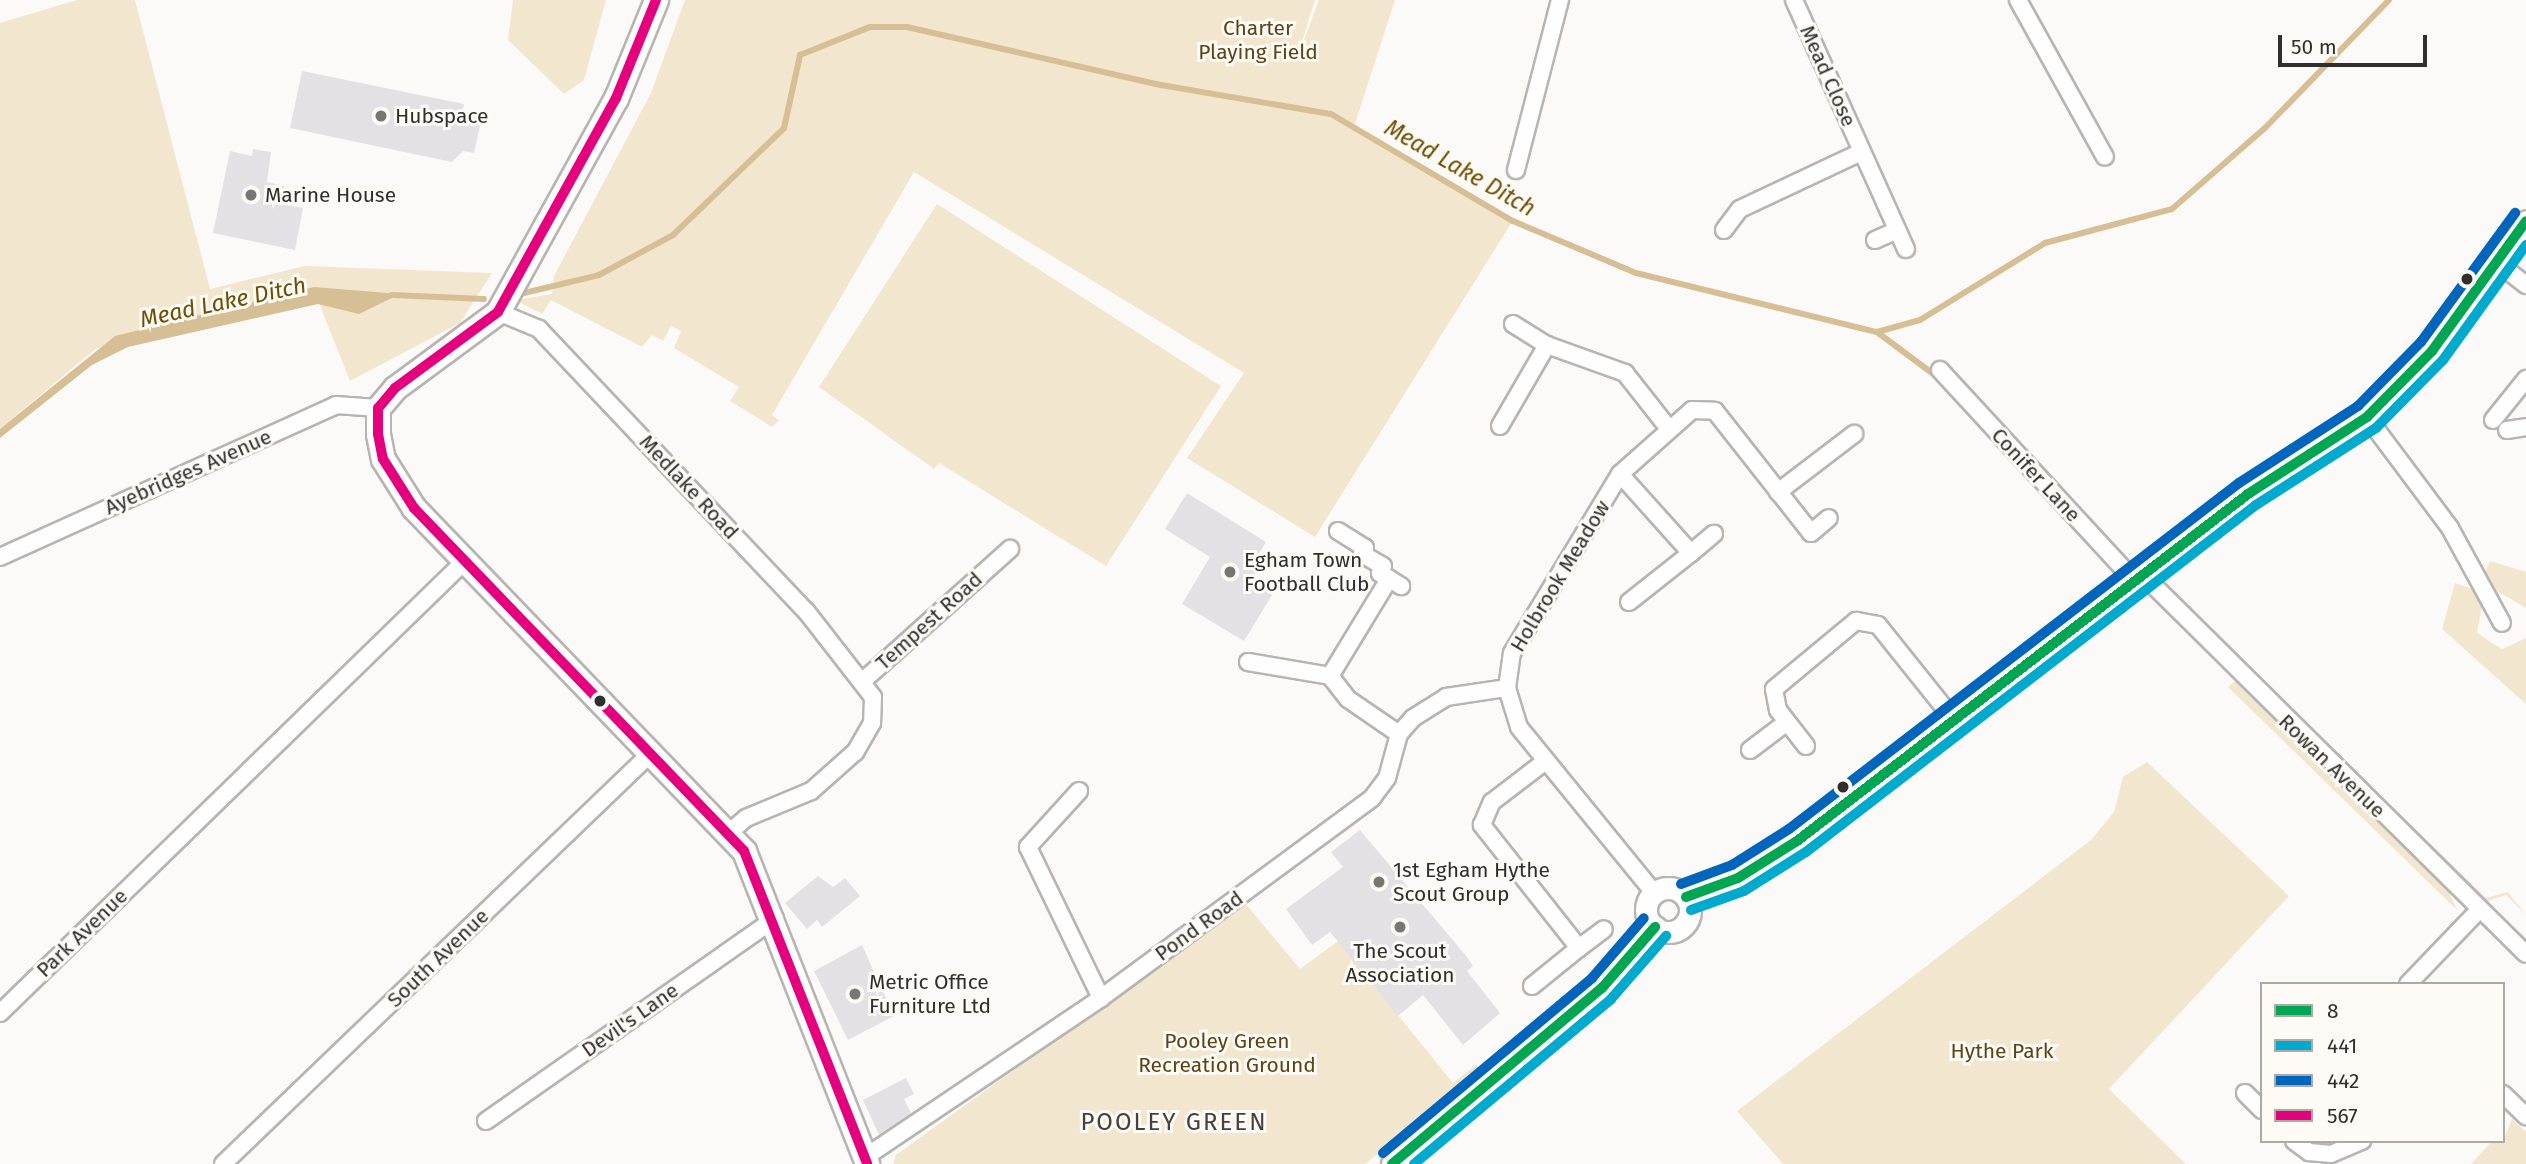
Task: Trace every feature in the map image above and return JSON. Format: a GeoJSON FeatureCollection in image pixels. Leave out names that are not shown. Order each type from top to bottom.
{"type":"FeatureCollection","features":[{"type":"Feature","properties":{"kind":"main road"},"geometry":{"type":"LineString","coordinates":[[656,0],[616,98],[498,312],[395,388],[378,408],[383,459],[396,484],[465,561],[653,751],[729,833],[760,879],[825,1066],[866,1161]]}},
{"type":"Feature","properties":{"kind":"street"},"geometry":{"type":"LineString","coordinates":[[1516,170],[1560,0]]}},
{"type":"Feature","properties":{"kind":"street","name":"Mead Close"},"geometry":{"type":"LineString","coordinates":[[1794,0],[1906,249]]}},
{"type":"Feature","properties":{"kind":"street"},"geometry":{"type":"LineString","coordinates":[[2018,0],[2105,156]]}},
{"type":"Feature","properties":{"kind":"street","name":"Mead Close"},"geometry":{"type":"LineString","coordinates":[[1724,230],[1740,209],[1861,152]]}},
{"type":"Feature","properties":{"kind":"street"},"geometry":{"type":"LineString","coordinates":[[1686,897],[1738,878],[1785,849],[2138,577],[2367,417],[2432,351],[2526,220]]}},
{"type":"Feature","properties":{"kind":"street"},"geometry":{"type":"LineString","coordinates":[[1875,240],[1897,230]]}},
{"type":"Feature","properties":{"kind":"street"},"geometry":{"type":"LineString","coordinates":[[2508,271],[2526,285]]}},
{"type":"Feature","properties":{"kind":"street","name":"Medlake Road"},"geometry":{"type":"LineString","coordinates":[[498,312],[539,329],[865,680]]}},
{"type":"Feature","properties":{"kind":"street"},"geometry":{"type":"LineString","coordinates":[[1513,324],[1547,345],[1625,373],[1669,429]]}},
{"type":"Feature","properties":{"kind":"street"},"geometry":{"type":"LineString","coordinates":[[1500,426],[1547,345]]}},
{"type":"Feature","properties":{"kind":"street","name":"Conifer Lane"},"geometry":{"type":"LineString","coordinates":[[1940,370],[2138,577]]}},
{"type":"Feature","properties":{"kind":"street"},"geometry":{"type":"LineString","coordinates":[[2493,420],[2526,379]]}},
{"type":"Feature","properties":{"kind":"street","name":"Ayebridges Avenue"},"geometry":{"type":"LineString","coordinates":[[0,557],[336,405],[378,408]]}},
{"type":"Feature","properties":{"kind":"street","name":"Holbrook Meadow"},"geometry":{"type":"LineString","coordinates":[[1654,894],[1543,763],[1520,727],[1507,688],[1512,653],[1620,474],[1692,410],[1715,411],[1811,533],[1829,518]]}},
{"type":"Feature","properties":{"kind":"street"},"geometry":{"type":"LineString","coordinates":[[2367,417],[2450,528],[2502,623]]}},
{"type":"Feature","properties":{"kind":"street"},"geometry":{"type":"LineString","coordinates":[[2507,430],[2526,427]]}},
{"type":"Feature","properties":{"kind":"street"},"geometry":{"type":"LineString","coordinates":[[1778,492],[1854,434]]}},
{"type":"Feature","properties":{"kind":"street"},"geometry":{"type":"LineString","coordinates":[[1620,474],[1691,553]]}},
{"type":"Feature","properties":{"kind":"street"},"geometry":{"type":"LineString","coordinates":[[1330,676],[1395,582],[1380,573],[1383,566],[1362,554],[1365,548],[1338,531]]}},
{"type":"Feature","properties":{"kind":"street"},"geometry":{"type":"LineString","coordinates":[[1629,602],[1714,534]]}},
{"type":"Feature","properties":{"kind":"street","name":"Tempest Road"},"geometry":{"type":"LineString","coordinates":[[729,833],[746,818],[811,791],[855,752],[872,723],[873,697],[865,680],[1010,549]]}},
{"type":"Feature","properties":{"kind":"street","name":"Park Avenue"},"geometry":{"type":"LineString","coordinates":[[0,1013],[465,561]]}},
{"type":"Feature","properties":{"kind":"street","name":"Rowan Avenue"},"geometry":{"type":"LineString","coordinates":[[2138,577],[2526,954]]}},
{"type":"Feature","properties":{"kind":"street"},"geometry":{"type":"LineString","coordinates":[[1806,746],[1774,701],[1781,679],[1856,621],[1868,620],[1954,720]]}},
{"type":"Feature","properties":{"kind":"street"},"geometry":{"type":"LineString","coordinates":[[1248,662],[1330,676],[1349,699],[1399,734],[1446,697],[1507,688]]}},
{"type":"Feature","properties":{"kind":"street"},"geometry":{"type":"LineString","coordinates":[[1750,750],[1787,722]]}},
{"type":"Feature","properties":{"kind":"street","name":"Pond Road"},"geometry":{"type":"LineString","coordinates":[[866,1161],[1101,998],[1372,798],[1387,778],[1399,734]]}},
{"type":"Feature","properties":{"kind":"street","name":"South Avenue"},"geometry":{"type":"LineString","coordinates":[[223,1164],[653,751]]}},
{"type":"Feature","properties":{"kind":"street"},"geometry":{"type":"LineString","coordinates":[[1543,763],[1492,802],[1482,825],[1579,948]]}},
{"type":"Feature","properties":{"kind":"street"},"geometry":{"type":"LineString","coordinates":[[1079,791],[1028,847],[1101,998]]}},
{"type":"Feature","properties":{"kind":"street"},"geometry":{"type":"LineString","coordinates":[[1671,888],[1686,897],[1690,911],[1685,924],[1670,932],[1656,927],[1647,909],[1654,894],[1671,888]]}},
{"type":"Feature","properties":{"kind":"street"},"geometry":{"type":"LineString","coordinates":[[2410,982],[2480,909]]}},
{"type":"Feature","properties":{"kind":"street","name":"Devil's Lane"},"geometry":{"type":"LineString","coordinates":[[486,1121],[775,919]]}},
{"type":"Feature","properties":{"kind":"street"},"geometry":{"type":"LineString","coordinates":[[1392,1164],[1602,988],[1656,927]]}},
{"type":"Feature","properties":{"kind":"street"},"geometry":{"type":"LineString","coordinates":[[1532,986],[1604,929]]}},
{"type":"Feature","properties":{"kind":"street"},"geometry":{"type":"LineString","coordinates":[[2245,1093],[2260,1108]]}},
{"type":"Feature","properties":{"kind":"street"},"geometry":{"type":"LineString","coordinates":[[2505,1096],[2526,1116]]}},
{"type":"Feature","properties":{"kind":"street"},"geometry":{"type":"LineString","coordinates":[[2297,1143],[2309,1152],[2331,1154],[2357,1143]]}},
{"type":"Feature","properties":{"kind":"green space"},"geometry":{"type":"Polygon","coordinates":[[[77,0],[135,0],[210,289],[305,266],[492,273],[460,323],[350,381],[313,288],[180,325],[150,325],[94,350],[0,429],[0,23],[77,0]]]}},
{"type":"Feature","properties":{"kind":"green space"},"geometry":{"type":"Polygon","coordinates":[[[513,0],[606,0],[584,80],[564,94],[508,40],[513,0]]]}},
{"type":"Feature","properties":{"kind":"green space","name":"Charter Playing Field"},"geometry":{"type":"Polygon","coordinates":[[[685,0],[1315,0],[1295,64],[1319,0],[1395,0],[1353,130],[1512,222],[1315,537],[1187,458],[1244,373],[914,172],[772,415],[779,420],[772,427],[730,401],[739,387],[674,348],[681,331],[671,326],[663,341],[652,335],[642,347],[551,300],[542,314],[515,300],[552,294],[554,276],[651,93],[685,0]]]}},
{"type":"Feature","properties":{"kind":"green space"},"geometry":{"type":"Polygon","coordinates":[[[937,204],[1221,386],[1106,566],[939,463],[934,469],[819,387],[937,204]]]}},
{"type":"Feature","properties":{"kind":"green space"},"geometry":{"type":"Polygon","coordinates":[[[2490,561],[2526,572],[2526,608],[2497,591],[2485,572],[2490,561]]]}},
{"type":"Feature","properties":{"kind":"green space"},"geometry":{"type":"Polygon","coordinates":[[[2455,583],[2476,590],[2482,607],[2477,632],[2487,640],[2502,649],[2526,638],[2526,704],[2442,629],[2455,583]]]}},
{"type":"Feature","properties":{"kind":"green space"},"geometry":{"type":"Polygon","coordinates":[[[2207,626],[2486,898],[2508,892],[2526,915],[2506,895],[2485,902],[2207,626]]]}},
{"type":"Feature","properties":{"kind":"green space"},"geometry":{"type":"Polygon","coordinates":[[[2235,681],[2446,886],[2457,910],[2228,687],[2235,681]]]}},
{"type":"Feature","properties":{"kind":"green space","name":"Hythe Park"},"geometry":{"type":"Polygon","coordinates":[[[2147,762],[2289,896],[2109,1089],[2186,1164],[1783,1164],[1737,1111],[2091,840],[2114,812],[2123,777],[2147,762]]]}},
{"type":"Feature","properties":{"kind":"green space","name":"Pooley Green Recreation Ground"},"geometry":{"type":"Polygon","coordinates":[[[1245,903],[1300,969],[1338,941],[1453,1083],[1477,1064],[1479,1073],[1365,1164],[893,1164],[896,1155],[1245,903]]]}},
{"type":"Feature","properties":{"kind":"green space"},"geometry":{"type":"Polygon","coordinates":[[[2512,1119],[2526,1132],[2526,1164],[2471,1164],[2490,1143],[2505,1143],[2512,1119]]]}},
{"type":"Feature","properties":{"kind":"shaded area"},"geometry":{"type":"Polygon","coordinates":[[[314,287],[400,294],[359,314],[318,304],[128,347],[92,365],[0,438],[0,429],[115,336],[314,287]]]}},
{"type":"Feature","properties":{"kind":"building","name":"Hubspace"},"geometry":{"type":"Polygon","coordinates":[[[302,71],[464,104],[462,114],[477,117],[480,126],[474,153],[463,151],[452,162],[290,128],[302,71]]]}},
{"type":"Feature","properties":{"kind":"building","name":"Marine House"},"geometry":{"type":"Polygon","coordinates":[[[253,149],[271,152],[267,182],[284,186],[280,204],[303,208],[295,250],[213,233],[230,151],[252,156],[253,149]]]}},
{"type":"Feature","properties":{"kind":"building","name":"Egham Town Football Club"},"geometry":{"type":"Polygon","coordinates":[[[1187,493],[1266,542],[1257,557],[1265,561],[1252,583],[1272,595],[1244,641],[1182,604],[1210,557],[1165,529],[1187,493]]]}},
{"type":"Feature","properties":{"kind":"building","name":"The Scout Association"},"geometry":{"type":"Polygon","coordinates":[[[1360,830],[1467,957],[1473,966],[1467,971],[1500,1013],[1463,1045],[1423,995],[1398,1016],[1330,932],[1312,945],[1286,909],[1343,867],[1331,852],[1360,830]]]}},
{"type":"Feature","properties":{"kind":"building"},"geometry":{"type":"Polygon","coordinates":[[[818,876],[833,887],[845,878],[860,896],[822,927],[817,920],[807,929],[785,903],[818,876]]]}},
{"type":"Feature","properties":{"kind":"building","name":"Metric Office Furniture Ltd"},"geometry":{"type":"Polygon","coordinates":[[[862,945],[894,1016],[848,1040],[814,971],[862,945]]]}},
{"type":"Feature","properties":{"kind":"building"},"geometry":{"type":"Polygon","coordinates":[[[906,1078],[914,1094],[904,1099],[911,1113],[879,1135],[863,1100],[906,1078]]]}},
{"type":"Feature","properties":{"kind":"waterway","name":"Mead Lake Ditch"},"geometry":{"type":"LineString","coordinates":[[520,294],[599,275],[673,235],[784,128],[800,55],[870,27],[907,27],[1161,85],[1331,114],[1513,221],[1636,273],[1877,332],[1920,320],[2045,243],[2172,209],[2265,128],[2389,0]]}},
{"type":"Feature","properties":{"kind":"waterway","name":"Mead Lake Ditch"},"geometry":{"type":"LineString","coordinates":[[392,295],[484,299]]}},
{"type":"Feature","properties":{"kind":"waterway"},"geometry":{"type":"LineString","coordinates":[[1877,332],[1932,373]]}},
{"type":"Feature","properties":{"kind":"transit line","name":"567"},"geometry":{"type":"LineString","coordinates":[[656,0],[616,98],[498,312],[395,388],[378,408],[378,434],[383,459],[414,508],[744,851],[867,1164]]}},
{"type":"Feature","properties":{"kind":"transit line","name":"442"},"geometry":{"type":"LineString","coordinates":[[1681,884],[1732,865],[1789,829],[2239,483],[2358,406],[2421,342],[2515,213]]}},
{"type":"Feature","properties":{"kind":"transit line","name":"8"},"geometry":{"type":"LineString","coordinates":[[1686,897],[1738,878],[1797,841],[2248,494],[2367,417],[2432,351],[2526,221]]}},
{"type":"Feature","properties":{"kind":"transit line","name":"441"},"geometry":{"type":"LineString","coordinates":[[1691,910],[1744,891],[1806,852],[2256,505],[2376,428],[2443,360],[2526,245]]}},
{"type":"Feature","properties":{"kind":"transit line","name":"442"},"geometry":{"type":"LineString","coordinates":[[1383,1153],[1592,978],[1644,918]]}},
{"type":"Feature","properties":{"kind":"transit line","name":"8"},"geometry":{"type":"LineString","coordinates":[[1392,1164],[1602,988],[1655,927]]}},
{"type":"Feature","properties":{"kind":"transit line","name":"441"},"geometry":{"type":"LineString","coordinates":[[1414,1164],[1611,999],[1666,936]]}},
{"type":"Feature","properties":{"kind":"place","name":"Hubspace"},"geometry":{"type":"Point","coordinates":[381,116]}},
{"type":"Feature","properties":{"kind":"place","name":"Marine House"},"geometry":{"type":"Point","coordinates":[251,195]}},
{"type":"Feature","properties":{"kind":"place","name":"Egham Town Football Club"},"geometry":{"type":"Point","coordinates":[1230,572]}},
{"type":"Feature","properties":{"kind":"place","name":"1st Egham Hythe Scout Group"},"geometry":{"type":"Point","coordinates":[1379,882]}},
{"type":"Feature","properties":{"kind":"place","name":"The Scout Association"},"geometry":{"type":"Point","coordinates":[1400,927]}},
{"type":"Feature","properties":{"kind":"place","name":"Metric Office Furniture Ltd"},"geometry":{"type":"Point","coordinates":[855,994]}},
{"type":"Feature","properties":{"kind":"district","name":"POOLEY GREEN"},"geometry":{"type":"Point","coordinates":[1174,1123]}}]}
